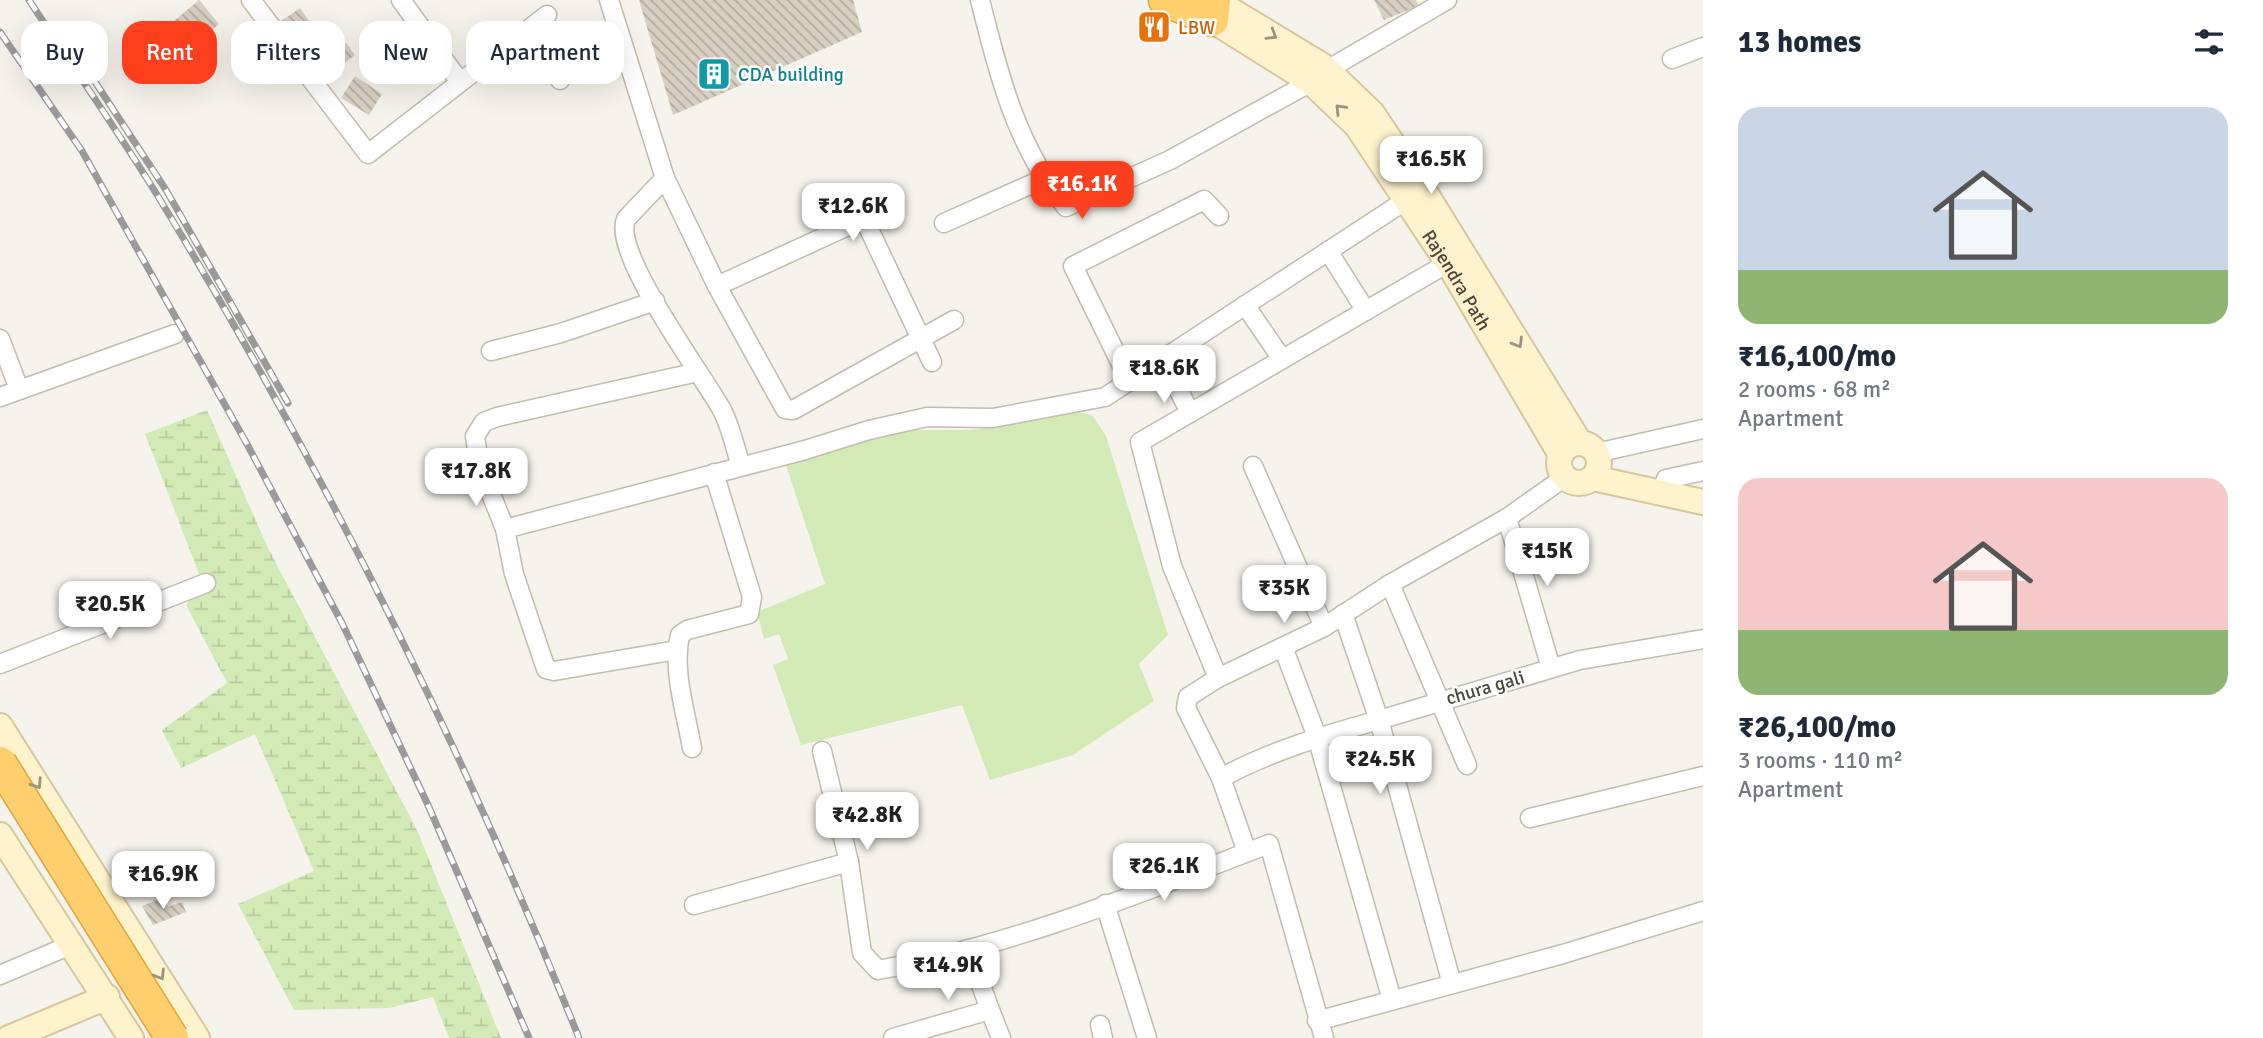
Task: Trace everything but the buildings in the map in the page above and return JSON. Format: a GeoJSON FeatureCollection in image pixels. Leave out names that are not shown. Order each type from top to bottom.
{"type":"FeatureCollection","features":[{"type":"Feature","properties":{"kind":"highway","name":"Rajendra Path"},"geometry":{"type":"LineString","coordinates":[[1165,0],[1206,8]]}},
{"type":"Feature","properties":{"kind":"highway"},"geometry":{"type":"LineString","coordinates":[[0,763],[172,1038]]}},
{"type":"Feature","properties":{"kind":"highway"},"geometry":{"type":"LineString","coordinates":[[0,799],[149,1038]]}},
{"type":"Feature","properties":{"kind":"main road","name":"Rajendra Path"},"geometry":{"type":"LineString","coordinates":[[1206,8],[1319,76],[1414,194],[1582,462]]}},
{"type":"Feature","properties":{"kind":"main road","name":"Rajendra Path"},"geometry":{"type":"LineString","coordinates":[[1414,194],[1448,263],[1582,462]]}},
{"type":"Feature","properties":{"kind":"main road"},"geometry":{"type":"LineString","coordinates":[[1582,462],[1664,486],[1703,502]]}},
{"type":"Feature","properties":{"kind":"main road"},"geometry":{"type":"LineString","coordinates":[[1664,486],[1703,486]]}},
{"type":"Feature","properties":{"kind":"main road"},"geometry":{"type":"LineString","coordinates":[[0,726],[197,1038]]}},
{"type":"Feature","properties":{"kind":"main road"},"geometry":{"type":"LineString","coordinates":[[0,835],[73,944],[131,1038]]}},
{"type":"Feature","properties":{"kind":"main road"},"geometry":{"type":"LineString","coordinates":[[54,915],[104,887]]}},
{"type":"Feature","properties":{"kind":"main road"},"geometry":{"type":"LineString","coordinates":[[9,1038],[107,997]]}},
{"type":"Feature","properties":{"kind":"street"},"geometry":{"type":"LineString","coordinates":[[251,0],[368,153],[466,77]]}},
{"type":"Feature","properties":{"kind":"street"},"geometry":{"type":"LineString","coordinates":[[401,0],[460,82]]}},
{"type":"Feature","properties":{"kind":"street"},"geometry":{"type":"LineString","coordinates":[[609,0],[665,178],[717,286],[785,410],[793,410],[954,320]]}},
{"type":"Feature","properties":{"kind":"street"},"geometry":{"type":"LineString","coordinates":[[979,0],[1019,134],[1044,179],[1066,206],[1170,160],[1447,0]]}},
{"type":"Feature","properties":{"kind":"street"},"geometry":{"type":"LineString","coordinates":[[540,21],[547,15]]}},
{"type":"Feature","properties":{"kind":"street"},"geometry":{"type":"LineString","coordinates":[[1672,59],[1703,47]]}},
{"type":"Feature","properties":{"kind":"street"},"geometry":{"type":"LineString","coordinates":[[665,178],[626,219],[622,227],[624,242],[655,301],[724,412],[741,466]]}},
{"type":"Feature","properties":{"kind":"street"},"geometry":{"type":"LineString","coordinates":[[944,223],[1044,179]]}},
{"type":"Feature","properties":{"kind":"street"},"geometry":{"type":"LineString","coordinates":[[505,529],[869,430],[927,417],[993,418],[1105,397],[1414,194]]}},
{"type":"Feature","properties":{"kind":"street"},"geometry":{"type":"LineString","coordinates":[[1129,380],[1073,267],[1204,200],[1219,216]]}},
{"type":"Feature","properties":{"kind":"street"},"geometry":{"type":"LineString","coordinates":[[717,286],[861,220],[867,227],[932,362]]}},
{"type":"Feature","properties":{"kind":"street"},"geometry":{"type":"LineString","coordinates":[[1328,251],[1366,311]]}},
{"type":"Feature","properties":{"kind":"street"},"geometry":{"type":"LineString","coordinates":[[1218,678],[1172,566],[1140,448],[1146,436],[1448,263]]}},
{"type":"Feature","properties":{"kind":"street"},"geometry":{"type":"LineString","coordinates":[[491,351],[561,333],[655,301]]}},
{"type":"Feature","properties":{"kind":"street"},"geometry":{"type":"LineString","coordinates":[[1245,305],[1282,359]]}},
{"type":"Feature","properties":{"kind":"street"},"geometry":{"type":"LineString","coordinates":[[0,397],[175,334]]}},
{"type":"Feature","properties":{"kind":"street"},"geometry":{"type":"LineString","coordinates":[[0,339],[19,389]]}},
{"type":"Feature","properties":{"kind":"street"},"geometry":{"type":"LineString","coordinates":[[1163,358],[1190,413]]}},
{"type":"Feature","properties":{"kind":"street"},"geometry":{"type":"LineString","coordinates":[[677,650],[554,671],[545,669],[513,574],[505,529],[479,464],[475,436],[484,422],[497,417],[698,372]]}},
{"type":"Feature","properties":{"kind":"street"},"geometry":{"type":"LineString","coordinates":[[1247,852],[1221,778],[1185,701],[1191,694],[1218,678],[1324,627],[1390,584],[1507,518],[1582,462],[1703,429]]}},
{"type":"Feature","properties":{"kind":"street"},"geometry":{"type":"LineString","coordinates":[[1253,466],[1324,627]]}},
{"type":"Feature","properties":{"kind":"street"},"geometry":{"type":"LineString","coordinates":[[1664,486],[1703,471]]}},
{"type":"Feature","properties":{"kind":"street"},"geometry":{"type":"LineString","coordinates":[[692,748],[677,650],[682,632],[749,614],[752,597],[714,473]]}},
{"type":"Feature","properties":{"kind":"street"},"geometry":{"type":"LineString","coordinates":[[1507,518],[1551,668]]}},
{"type":"Feature","properties":{"kind":"street"},"geometry":{"type":"LineString","coordinates":[[0,664],[206,583]]}},
{"type":"Feature","properties":{"kind":"street"},"geometry":{"type":"LineString","coordinates":[[1390,584],[1467,765]]}},
{"type":"Feature","properties":{"kind":"street"},"geometry":{"type":"LineString","coordinates":[[1343,614],[1379,720],[1452,984]]}},
{"type":"Feature","properties":{"kind":"street","name":"chura gali"},"geometry":{"type":"LineString","coordinates":[[1221,778],[1242,766],[1317,737],[1439,700],[1580,660],[1703,639]]}},
{"type":"Feature","properties":{"kind":"street"},"geometry":{"type":"LineString","coordinates":[[1283,647],[1317,737],[1392,1000]]}},
{"type":"Feature","properties":{"kind":"street"},"geometry":{"type":"LineString","coordinates":[[822,751],[849,862],[862,953],[878,970],[968,949],[1105,904],[1269,844],[1324,1038]]}},
{"type":"Feature","properties":{"kind":"street"},"geometry":{"type":"LineString","coordinates":[[1530,818],[1703,776]]}},
{"type":"Feature","properties":{"kind":"street"},"geometry":{"type":"LineString","coordinates":[[694,905],[849,862]]}},
{"type":"Feature","properties":{"kind":"street"},"geometry":{"type":"LineString","coordinates":[[1105,904],[1147,1038]]}},
{"type":"Feature","properties":{"kind":"street"},"geometry":{"type":"LineString","coordinates":[[1317,1021],[1703,911]]}},
{"type":"Feature","properties":{"kind":"street"},"geometry":{"type":"LineString","coordinates":[[0,975],[73,944]]}},
{"type":"Feature","properties":{"kind":"street"},"geometry":{"type":"LineString","coordinates":[[968,949],[1001,1038]]}},
{"type":"Feature","properties":{"kind":"street"},"geometry":{"type":"LineString","coordinates":[[893,1038],[990,1010]]}},
{"type":"Feature","properties":{"kind":"green space"},"geometry":{"type":"Polygon","coordinates":[[[207,410],[268,548],[417,830],[501,1038],[449,1038],[433,997],[389,1008],[294,1010],[238,904],[314,871],[255,734],[181,768],[162,730],[227,683],[186,605],[203,584],[145,434],[207,410]]]}},
{"type":"Feature","properties":{"kind":"green space"},"geometry":{"type":"Polygon","coordinates":[[[1076,410],[1093,416],[1106,436],[1168,635],[1139,664],[1154,701],[1073,755],[990,780],[962,705],[801,745],[773,665],[788,659],[779,634],[764,639],[757,612],[825,584],[786,465],[897,430],[972,430],[1026,422],[1076,410]]]}},
{"type":"Feature","properties":{"kind":"railway"},"geometry":{"type":"LineString","coordinates":[[29,0],[159,198],[277,401],[332,504],[438,715],[534,929],[579,1038]]}},
{"type":"Feature","properties":{"kind":"railway"},"geometry":{"type":"LineString","coordinates":[[0,32],[82,151],[247,444],[342,623],[428,805],[529,1038]]}},
{"type":"Feature","properties":{"kind":"railway"},"geometry":{"type":"LineString","coordinates":[[96,84],[166,190],[288,403]]}},
{"type":"Feature","properties":{"kind":"place","name":"LBW"},"geometry":{"type":"Point","coordinates":[1154,27]}},
{"type":"Feature","properties":{"kind":"place","name":"CDA building"},"geometry":{"type":"Point","coordinates":[714,74]}}]}
